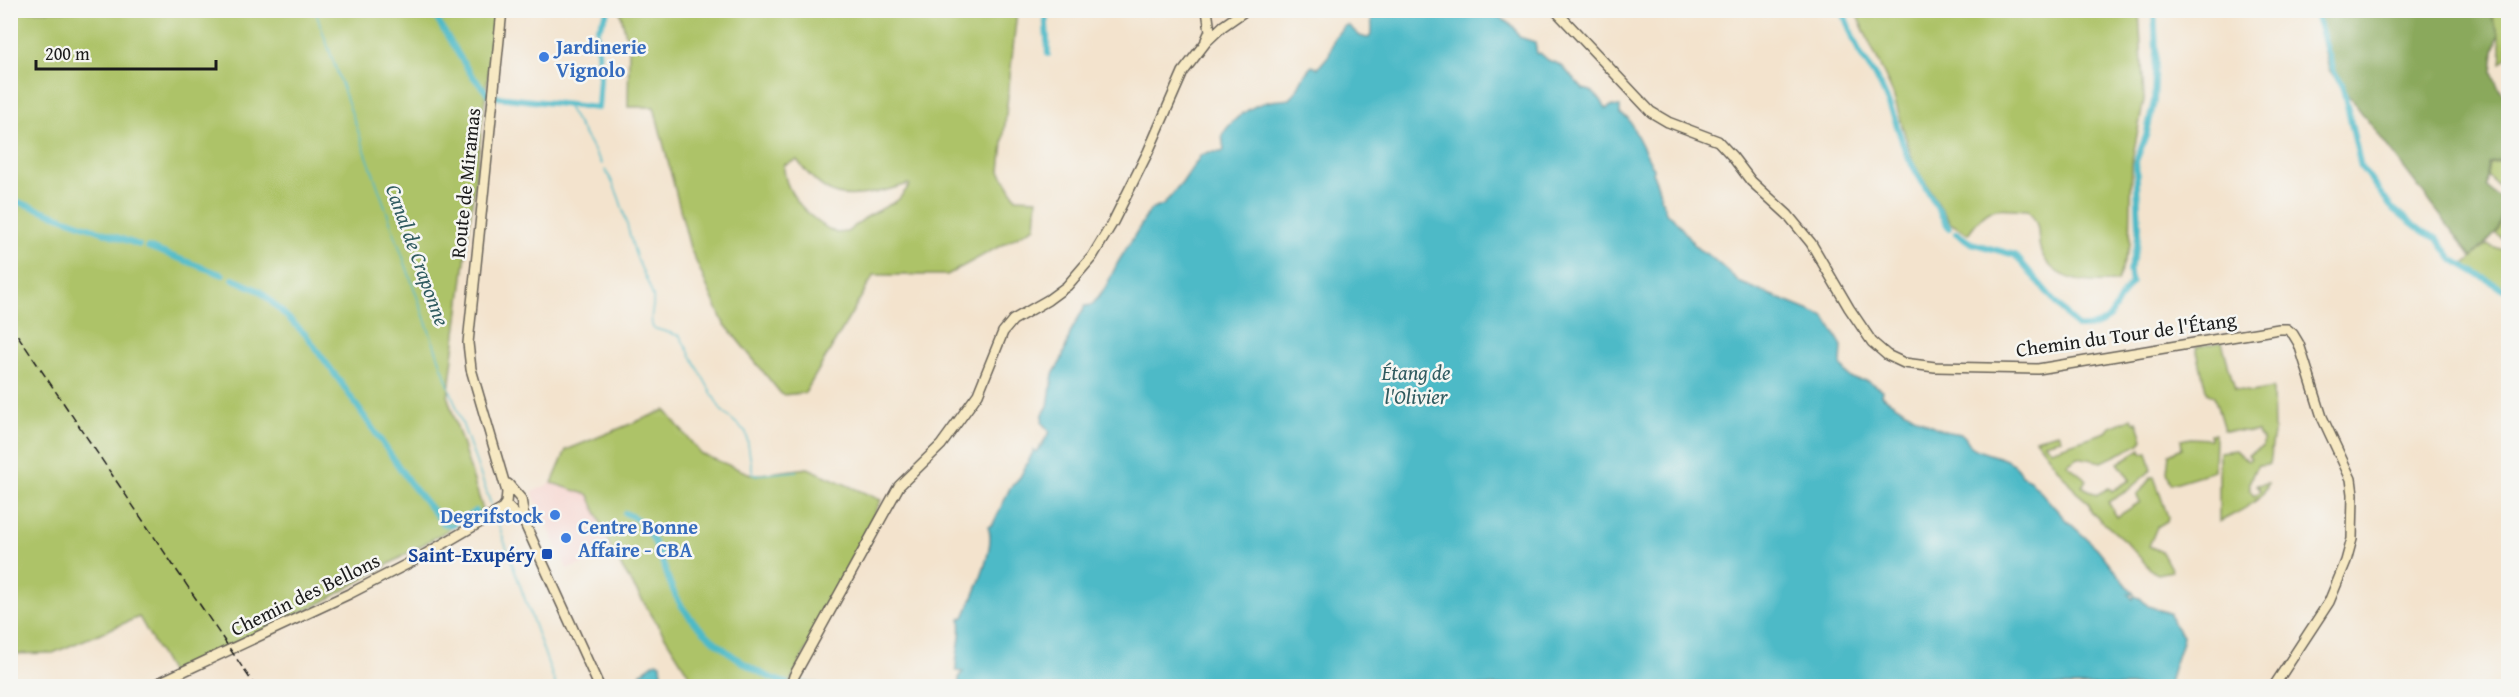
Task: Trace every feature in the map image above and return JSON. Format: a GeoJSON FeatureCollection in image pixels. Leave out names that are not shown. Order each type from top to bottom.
{"type":"FeatureCollection","features":[{"type":"Feature","properties":{"kind":"street","name":"Route de Miramas"},"geometry":{"type":"LineString","coordinates":[[502,10],[468,343],[477,389],[504,476],[510,504]]}},
{"type":"Feature","properties":{"kind":"street"},"geometry":{"type":"LineString","coordinates":[[1206,42],[1210,31],[1207,10]]}},
{"type":"Feature","properties":{"kind":"street"},"geometry":{"type":"LineString","coordinates":[[790,687],[900,486],[941,445],[978,394],[1003,332],[1013,320],[1067,286],[1092,257],[1113,222],[1148,152],[1183,72],[1206,42],[1222,26],[1246,10]]}},
{"type":"Feature","properties":{"kind":"street","name":"Chemin du Tour de l'Étang"},"geometry":{"type":"LineString","coordinates":[[1555,10],[1651,112],[1668,122],[1718,141],[1750,181],[1788,215],[1811,243],[1872,342],[1887,355],[1904,363],[1935,368],[2038,369],[2279,329],[2287,329],[2293,334],[2322,417],[2351,479],[2352,539],[2346,561],[2329,602],[2274,687]]}},
{"type":"Feature","properties":{"kind":"street"},"geometry":{"type":"LineString","coordinates":[[510,504],[525,524],[599,687]]}},
{"type":"Feature","properties":{"kind":"street","name":"Chemin des Bellons"},"geometry":{"type":"LineString","coordinates":[[152,687],[349,594],[419,558],[510,504]]}},
{"type":"Feature","properties":{"kind":"shaded area"},"geometry":{"type":"Polygon","coordinates":[[[552,483],[589,495],[614,555],[567,569],[532,492],[552,483]]]}},
{"type":"Feature","properties":{"kind":"green space"},"geometry":{"type":"Polygon","coordinates":[[[780,10],[789,17],[805,10],[1017,11],[1000,171],[1016,198],[1037,199],[1035,227],[947,275],[874,275],[805,393],[782,395],[723,322],[690,248],[654,107],[628,107],[629,48],[620,11],[780,10]],[[797,160],[784,165],[788,186],[809,214],[836,233],[847,232],[865,218],[898,200],[910,185],[863,195],[837,194],[820,185],[797,160]]]}},
{"type":"Feature","properties":{"kind":"green space"},"geometry":{"type":"Polygon","coordinates":[[[10,11],[496,11],[448,398],[483,510],[325,601],[171,673],[139,617],[53,653],[11,654],[10,11]]]}},
{"type":"Feature","properties":{"kind":"green space"},"geometry":{"type":"Polygon","coordinates":[[[1855,11],[2139,11],[2144,100],[2132,160],[2130,245],[2117,282],[2075,280],[2056,271],[2042,254],[2038,228],[2028,210],[2000,209],[1987,212],[1968,234],[1950,223],[1913,162],[1893,94],[1855,11]]]}},
{"type":"Feature","properties":{"kind":"green space"},"geometry":{"type":"Polygon","coordinates":[[[2315,11],[2489,11],[2499,33],[2492,72],[2499,89],[2508,99],[2508,160],[2488,163],[2486,187],[2505,203],[2497,231],[2472,257],[2329,70],[2315,11]]]}},
{"type":"Feature","properties":{"kind":"green space"},"geometry":{"type":"Polygon","coordinates":[[[2489,11],[2508,11],[2508,57],[2501,63],[2502,56],[2497,30],[2489,11]]]}},
{"type":"Feature","properties":{"kind":"green space"},"geometry":{"type":"Polygon","coordinates":[[[2508,160],[2508,194],[2487,176],[2489,164],[2508,160]]]}},
{"type":"Feature","properties":{"kind":"green space"},"geometry":{"type":"Polygon","coordinates":[[[2506,202],[2508,202],[2508,242],[2496,234],[2506,202]]]}},
{"type":"Feature","properties":{"kind":"green space"},"geometry":{"type":"Polygon","coordinates":[[[2487,244],[2508,252],[2508,294],[2463,266],[2487,244]]]}},
{"type":"Feature","properties":{"kind":"green space"},"geometry":{"type":"Polygon","coordinates":[[[2222,342],[2235,389],[2252,392],[2273,388],[2274,433],[2269,464],[2258,465],[2250,484],[2254,496],[2261,491],[2257,485],[2268,483],[2265,490],[2248,507],[2219,522],[2219,452],[2236,450],[2248,461],[2251,458],[2248,455],[2263,446],[2263,439],[2258,436],[2257,432],[2224,430],[2214,396],[2208,394],[2206,390],[2196,347],[2222,342]]]}},
{"type":"Feature","properties":{"kind":"green space"},"geometry":{"type":"Polygon","coordinates":[[[665,410],[701,454],[753,475],[808,468],[881,500],[788,686],[696,686],[614,555],[589,495],[552,483],[566,450],[665,410]]]}},
{"type":"Feature","properties":{"kind":"green space"},"geometry":{"type":"Polygon","coordinates":[[[2132,418],[2134,422],[2137,421],[2143,439],[2140,444],[2102,462],[2078,457],[2067,464],[2087,480],[2082,486],[2096,495],[2109,488],[2112,491],[2130,480],[2118,463],[2141,449],[2142,453],[2147,452],[2152,469],[2127,491],[2108,502],[2117,517],[2140,502],[2137,496],[2151,477],[2154,477],[2168,517],[2167,521],[2157,527],[2149,546],[2162,552],[2172,571],[2158,574],[2152,571],[2125,541],[2091,512],[2089,503],[2076,492],[2035,439],[2058,433],[2061,439],[2044,443],[2051,450],[2106,432],[2110,427],[2132,418]]]}},
{"type":"Feature","properties":{"kind":"green space"},"geometry":{"type":"Polygon","coordinates":[[[2210,434],[2215,434],[2214,471],[2171,484],[2167,472],[2169,454],[2182,448],[2181,440],[2210,439],[2210,434]]]}},
{"type":"Feature","properties":{"kind":"water","name":"Étang de l'Olivier"},"geometry":{"type":"Polygon","coordinates":[[[1371,10],[1489,10],[1514,27],[1519,37],[1535,42],[1537,54],[1540,53],[1548,60],[1561,65],[1583,89],[1591,91],[1601,100],[1606,109],[1611,106],[1620,107],[1620,114],[1628,118],[1654,169],[1653,175],[1667,214],[1672,216],[1698,249],[1710,256],[1741,283],[1825,317],[1842,346],[1841,365],[1850,378],[1868,381],[1882,390],[1881,395],[1920,420],[1945,431],[1963,435],[1977,450],[2013,464],[2021,476],[2030,480],[2065,519],[2097,548],[2134,594],[2128,594],[2133,599],[2134,596],[2140,598],[2148,606],[2170,613],[2173,623],[2183,636],[2169,686],[959,686],[959,676],[963,672],[956,671],[960,619],[964,617],[973,598],[987,559],[990,536],[988,527],[993,524],[1010,488],[1020,477],[1034,450],[1037,452],[1050,432],[1042,423],[1043,414],[1048,406],[1053,374],[1061,361],[1071,331],[1085,306],[1092,305],[1105,288],[1150,210],[1163,205],[1182,183],[1201,155],[1224,150],[1222,135],[1231,123],[1256,106],[1271,101],[1290,99],[1308,70],[1312,66],[1318,68],[1329,55],[1334,38],[1344,26],[1348,25],[1360,36],[1370,37],[1371,10]]]}},
{"type":"Feature","properties":{"kind":"water"},"geometry":{"type":"Polygon","coordinates":[[[656,662],[661,664],[663,683],[661,686],[649,686],[640,676],[656,662]]]}},
{"type":"Feature","properties":{"kind":"waterway","name":"Canal de Craponne"},"geometry":{"type":"LineString","coordinates":[[315,10],[493,510]]}},
{"type":"Feature","properties":{"kind":"waterway"},"geometry":{"type":"LineString","coordinates":[[431,10],[470,73],[488,94]]}},
{"type":"Feature","properties":{"kind":"waterway"},"geometry":{"type":"LineString","coordinates":[[598,29],[609,10]]}},
{"type":"Feature","properties":{"kind":"waterway"},"geometry":{"type":"LineString","coordinates":[[1045,10],[1048,54]]}},
{"type":"Feature","properties":{"kind":"waterway"},"geometry":{"type":"LineString","coordinates":[[1842,10],[1859,52],[1880,84],[1907,156],[1949,228]]}},
{"type":"Feature","properties":{"kind":"waterway"},"geometry":{"type":"LineString","coordinates":[[1956,233],[1971,243],[2015,255],[2077,327],[2099,325],[2111,315],[2132,282],[2129,271],[2137,245],[2139,226],[2136,161],[2146,136],[2154,101],[2156,49],[2154,10]]}},
{"type":"Feature","properties":{"kind":"waterway"},"geometry":{"type":"LineString","coordinates":[[2315,10],[2334,72],[2342,84],[2361,167],[2391,207],[2422,231],[2438,239],[2452,259],[2508,292]]}},
{"type":"Feature","properties":{"kind":"waterway"},"geometry":{"type":"LineString","coordinates":[[497,97],[598,108],[600,78],[597,35]]}},
{"type":"Feature","properties":{"kind":"waterway"},"geometry":{"type":"LineString","coordinates":[[566,104],[602,164]]}},
{"type":"Feature","properties":{"kind":"waterway"},"geometry":{"type":"LineString","coordinates":[[605,170],[616,189],[635,253],[653,297],[651,320],[653,328],[680,336],[721,410],[746,432],[753,475],[797,471]]}},
{"type":"Feature","properties":{"kind":"waterway"},"geometry":{"type":"LineString","coordinates":[[10,199],[139,245]]}},
{"type":"Feature","properties":{"kind":"waterway"},"geometry":{"type":"LineString","coordinates":[[148,247],[223,275]]}},
{"type":"Feature","properties":{"kind":"waterway"},"geometry":{"type":"LineString","coordinates":[[233,279],[260,291],[306,335],[410,483],[443,523],[451,526],[476,511]]}},
{"type":"Feature","properties":{"kind":"waterway"},"geometry":{"type":"LineString","coordinates":[[625,513],[637,519],[646,528],[653,539],[672,589],[686,612],[698,625],[741,661],[757,671],[786,683]]}},
{"type":"Feature","properties":{"kind":"waterway","name":"Canal de Craponne"},"geometry":{"type":"LineString","coordinates":[[496,518],[556,686]]}},
{"type":"Feature","properties":{"kind":"waterway"},"geometry":{"type":"LineString","coordinates":[[797,684],[818,686]]}},
{"type":"Feature","properties":{"kind":"railway"},"geometry":{"type":"LineString","coordinates":[[10,324],[255,686]]}},
{"type":"Feature","properties":{"kind":"place","name":"Jardinerie Vignolo"},"geometry":{"type":"Point","coordinates":[544,57]}},
{"type":"Feature","properties":{"kind":"place","name":"Degrifstock"},"geometry":{"type":"Point","coordinates":[555,515]}},
{"type":"Feature","properties":{"kind":"place","name":"Centre Bonne Affaire - CBA"},"geometry":{"type":"Point","coordinates":[566,538]}},
{"type":"Feature","properties":{"kind":"place","name":"Saint-Exupéry"},"geometry":{"type":"Point","coordinates":[547,554]}}]}
